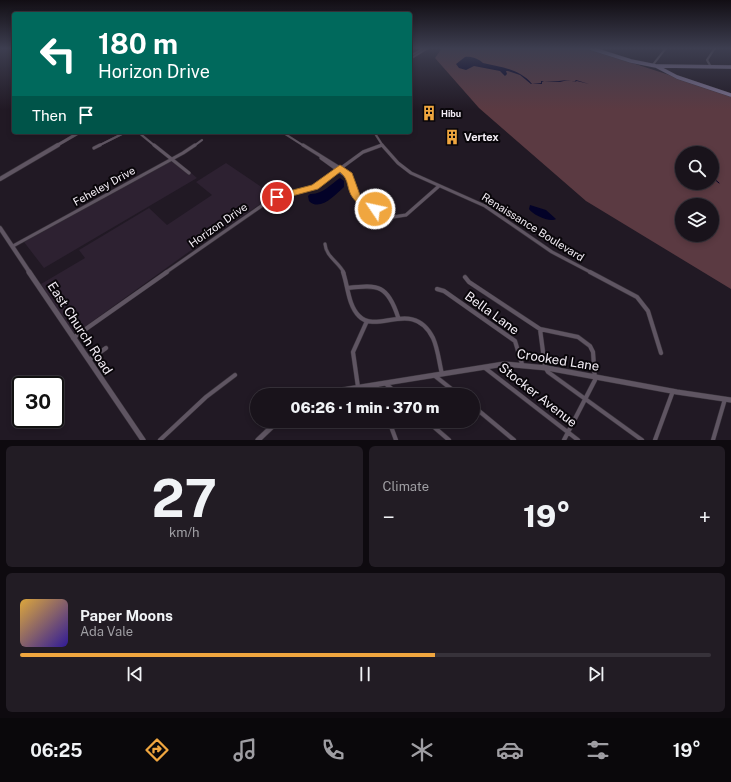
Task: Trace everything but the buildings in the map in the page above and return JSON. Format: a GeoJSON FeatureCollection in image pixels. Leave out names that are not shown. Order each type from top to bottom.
{"type":"FeatureCollection","features":[{"type":"Feature","properties":{"kind":"main road"},"geometry":{"type":"LineString","coordinates":[[659,69],[680,78],[731,95]]}},
{"type":"Feature","properties":{"kind":"street"},"geometry":{"type":"LineString","coordinates":[[0,179],[77,134]]}},
{"type":"Feature","properties":{"kind":"street"},"geometry":{"type":"LineString","coordinates":[[94,148],[122,134]]}},
{"type":"Feature","properties":{"kind":"street"},"geometry":{"type":"LineString","coordinates":[[140,134],[189,173]]}},
{"type":"Feature","properties":{"kind":"street"},"geometry":{"type":"LineString","coordinates":[[285,134],[339,169],[350,179],[356,196],[381,214],[401,217],[410,213],[439,186]]}},
{"type":"Feature","properties":{"kind":"street","name":"Renaissance Boulevard"},"geometry":{"type":"LineString","coordinates":[[375,134],[382,145],[408,171],[420,178],[485,206],[552,252],[635,295],[648,310],[661,353]]}},
{"type":"Feature","properties":{"kind":"street","name":"Feheley Drive"},"geometry":{"type":"LineString","coordinates":[[13,246],[172,160],[202,140]]}},
{"type":"Feature","properties":{"kind":"street","name":"Horizon Drive"},"geometry":{"type":"LineString","coordinates":[[73,338],[270,200],[315,187],[363,152],[382,145]]}},
{"type":"Feature","properties":{"kind":"street","name":"East Church Road"},"geometry":{"type":"LineString","coordinates":[[0,228],[88,361],[143,440]]}},
{"type":"Feature","properties":{"kind":"street"},"geometry":{"type":"LineString","coordinates":[[325,244],[326,252],[342,269],[356,311],[362,318],[367,321],[398,317],[415,320],[428,330],[434,340],[442,374]]}},
{"type":"Feature","properties":{"kind":"street"},"geometry":{"type":"LineString","coordinates":[[465,277],[469,282],[540,329],[578,337],[590,346],[593,352],[595,376],[564,440]]}},
{"type":"Feature","properties":{"kind":"street"},"geometry":{"type":"LineString","coordinates":[[348,288],[368,285],[381,288],[392,298],[398,317]]}},
{"type":"Feature","properties":{"kind":"street","name":"Bella Lane"},"geometry":{"type":"LineString","coordinates":[[437,289],[444,291],[515,341],[522,364]]}},
{"type":"Feature","properties":{"kind":"street"},"geometry":{"type":"LineString","coordinates":[[358,387],[353,352],[367,321]]}},
{"type":"Feature","properties":{"kind":"street"},"geometry":{"type":"LineString","coordinates":[[540,329],[545,367],[548,372],[642,440]]}},
{"type":"Feature","properties":{"kind":"street"},"geometry":{"type":"LineString","coordinates":[[88,361],[106,348]]}},
{"type":"Feature","properties":{"kind":"street","name":"Crooked Lane"},"geometry":{"type":"LineString","coordinates":[[352,388],[386,384],[504,364],[522,364],[728,400]]}},
{"type":"Feature","properties":{"kind":"street","name":"Stocker Avenue"},"geometry":{"type":"LineString","coordinates":[[484,367],[578,440]]}},
{"type":"Feature","properties":{"kind":"street"},"geometry":{"type":"LineString","coordinates":[[160,440],[206,397],[235,375]]}},
{"type":"Feature","properties":{"kind":"street"},"geometry":{"type":"LineString","coordinates":[[435,376],[450,388]]}},
{"type":"Feature","properties":{"kind":"street"},"geometry":{"type":"LineString","coordinates":[[386,384],[390,388]]}},
{"type":"Feature","properties":{"kind":"street"},"geometry":{"type":"LineString","coordinates":[[655,440],[673,391]]}},
{"type":"Feature","properties":{"kind":"street"},"geometry":{"type":"LineString","coordinates":[[713,440],[728,400]]}},
{"type":"Feature","properties":{"kind":"street"},"geometry":{"type":"LineString","coordinates":[[480,412],[514,440]]}},
{"type":"Feature","properties":{"kind":"street"},"geometry":{"type":"LineString","coordinates":[[258,440],[271,428]]}},
{"type":"Feature","properties":{"kind":"street"},"geometry":{"type":"LineString","coordinates":[[392,428],[396,440]]}},
{"type":"Feature","properties":{"kind":"street"},"geometry":{"type":"LineString","coordinates":[[435,428],[448,440]]}},
{"type":"Feature","properties":{"kind":"shaded area"},"geometry":{"type":"Polygon","coordinates":[[[444,69],[649,69],[731,95],[731,289],[586,201],[479,108],[444,69]]]}},
{"type":"Feature","properties":{"kind":"shaded area"},"geometry":{"type":"Polygon","coordinates":[[[175,159],[197,178],[44,268],[24,242],[175,159]]]}},
{"type":"Feature","properties":{"kind":"shaded area"},"geometry":{"type":"Polygon","coordinates":[[[226,163],[260,186],[271,197],[190,251],[79,331],[72,332],[41,284],[85,258],[79,250],[149,208],[167,225],[212,195],[196,182],[226,163]]]}},
{"type":"Feature","properties":{"kind":"water"},"geometry":{"type":"Polygon","coordinates":[[[487,69],[507,69],[522,75],[532,84],[520,75],[506,71],[507,74],[505,76],[500,71],[487,69]]]}},
{"type":"Feature","properties":{"kind":"water"},"geometry":{"type":"Polygon","coordinates":[[[568,80],[560,82],[544,81],[559,81],[568,80]]]}},
{"type":"Feature","properties":{"kind":"water"},"geometry":{"type":"Polygon","coordinates":[[[340,178],[344,181],[344,187],[332,198],[323,204],[318,205],[309,201],[308,196],[310,194],[318,193],[326,189],[340,178]]]}},
{"type":"Feature","properties":{"kind":"water"},"geometry":{"type":"Polygon","coordinates":[[[530,205],[546,210],[556,219],[550,220],[538,216],[529,209],[530,205]]]}},
{"type":"Feature","properties":{"kind":"place","name":"Hibu"},"geometry":{"type":"Point","coordinates":[429,113]}},
{"type":"Feature","properties":{"kind":"place","name":"Vertex"},"geometry":{"type":"Point","coordinates":[452,137]}},
{"type":"Feature","properties":{"kind":"route"},"geometry":{"type":"LineString","coordinates":[[277,197],[315,187],[340,168],[348,173],[356,196],[375,209]]}}]}
